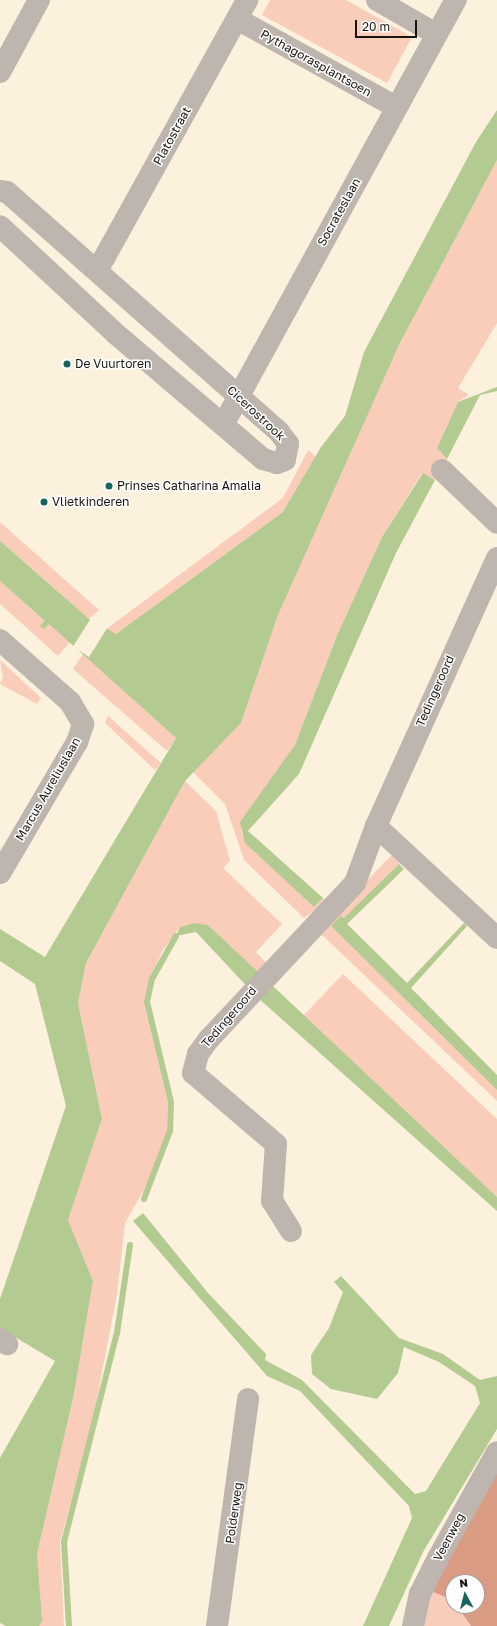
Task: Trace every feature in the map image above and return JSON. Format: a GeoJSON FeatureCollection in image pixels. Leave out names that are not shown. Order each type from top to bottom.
{"type":"FeatureCollection","features":[{"type":"Feature","properties":{"kind":"street"},"geometry":{"type":"LineString","coordinates":[[0,72],[39,0]]}},
{"type":"Feature","properties":{"kind":"street","name":"Platostraat"},"geometry":{"type":"LineString","coordinates":[[97,271],[247,0]]}},
{"type":"Feature","properties":{"kind":"street"},"geometry":{"type":"LineString","coordinates":[[377,0],[436,34]]}},
{"type":"Feature","properties":{"kind":"street","name":"Socrateslaan"},"geometry":{"type":"LineString","coordinates":[[223,425],[456,0]]}},
{"type":"Feature","properties":{"kind":"street","name":"Pythagorasplantsoen"},"geometry":{"type":"LineString","coordinates":[[237,19],[396,107]]}},
{"type":"Feature","properties":{"kind":"street","name":"Cicerostrook"},"geometry":{"type":"LineString","coordinates":[[0,191],[7,192],[285,439],[285,460],[269,462],[223,425],[0,226]]}},
{"type":"Feature","properties":{"kind":"street"},"geometry":{"type":"LineString","coordinates":[[442,470],[497,523]]}},
{"type":"Feature","properties":{"kind":"street","name":"Tedingeroord"},"geometry":{"type":"LineString","coordinates":[[291,1231],[272,1201],[276,1144],[193,1072],[198,1054],[209,1039],[250,993],[355,883],[376,826],[497,558]]}},
{"type":"Feature","properties":{"kind":"street","name":"Marcus Aureliuslaan"},"geometry":{"type":"LineString","coordinates":[[0,640],[70,702],[83,724],[77,742],[0,873]]}},
{"type":"Feature","properties":{"kind":"street"},"geometry":{"type":"LineString","coordinates":[[376,826],[497,938]]}},
{"type":"Feature","properties":{"kind":"street","name":"Polderweg"},"geometry":{"type":"LineString","coordinates":[[217,1626],[248,1399]]}},
{"type":"Feature","properties":{"kind":"street","name":"Veenweg"},"geometry":{"type":"LineString","coordinates":[[413,1626],[420,1594],[438,1558],[497,1452]]}},
{"type":"Feature","properties":{"kind":"shaded area"},"geometry":{"type":"Polygon","coordinates":[[[270,0],[346,0],[412,37],[387,83],[262,15],[270,0]]]}},
{"type":"Feature","properties":{"kind":"shaded area"},"geometry":{"type":"Polygon","coordinates":[[[497,110],[497,160],[399,345],[278,615],[241,723],[185,781],[86,963],[78,1003],[102,1119],[68,1220],[93,1281],[74,1394],[37,1554],[42,1621],[39,1626],[6,1626],[0,1623],[0,1458],[55,1361],[0,1328],[0,1299],[66,1106],[35,984],[0,961],[0,929],[45,957],[176,738],[49,624],[44,629],[40,626],[45,621],[0,581],[0,541],[89,619],[116,634],[283,512],[321,447],[345,416],[364,352],[476,142],[497,110]]]}},
{"type":"Feature","properties":{"kind":"shaded area"},"geometry":{"type":"Polygon","coordinates":[[[497,160],[497,323],[458,388],[469,395],[458,402],[437,448],[447,459],[435,480],[422,473],[382,537],[338,633],[295,745],[241,832],[314,907],[323,898],[328,901],[304,918],[244,860],[225,804],[193,772],[241,723],[278,615],[399,345],[497,160]]]}},
{"type":"Feature","properties":{"kind":"shaded area"},"geometry":{"type":"Polygon","coordinates":[[[497,387],[497,391],[480,395],[447,459],[437,448],[458,402],[497,387]]]}},
{"type":"Feature","properties":{"kind":"shaded area"},"geometry":{"type":"Polygon","coordinates":[[[308,450],[316,457],[283,512],[116,634],[105,630],[283,498],[308,450]]]}},
{"type":"Feature","properties":{"kind":"shaded area"},"geometry":{"type":"Polygon","coordinates":[[[423,473],[435,480],[396,553],[299,774],[248,831],[323,898],[314,907],[245,843],[240,822],[295,745],[338,633],[382,537],[423,473]]]}},
{"type":"Feature","properties":{"kind":"shaded area"},"geometry":{"type":"Polygon","coordinates":[[[0,522],[99,610],[89,619],[0,541],[0,522]]]}},
{"type":"Feature","properties":{"kind":"shaded area"},"geometry":{"type":"Polygon","coordinates":[[[0,581],[45,621],[41,626],[44,629],[49,624],[70,642],[58,656],[0,604],[0,581]]]}},
{"type":"Feature","properties":{"kind":"shaded area"},"geometry":{"type":"Polygon","coordinates":[[[83,654],[176,738],[167,751],[73,669],[83,654]]]}},
{"type":"Feature","properties":{"kind":"shaded area"},"geometry":{"type":"Polygon","coordinates":[[[0,660],[41,698],[37,704],[0,684],[3,677],[0,660]]]}},
{"type":"Feature","properties":{"kind":"shaded area"},"geometry":{"type":"Polygon","coordinates":[[[108,716],[161,763],[155,770],[105,723],[108,716]]]}},
{"type":"Feature","properties":{"kind":"shaded area"},"geometry":{"type":"Polygon","coordinates":[[[185,781],[216,811],[230,861],[223,868],[282,924],[256,952],[267,964],[258,974],[208,925],[194,923],[180,927],[163,950],[150,978],[144,1002],[168,1103],[167,1130],[150,1179],[125,1223],[117,1294],[94,1414],[60,1542],[64,1626],[39,1626],[37,1554],[74,1394],[93,1281],[68,1220],[102,1119],[78,1003],[86,963],[185,781]]]}},
{"type":"Feature","properties":{"kind":"shaded area"},"geometry":{"type":"Polygon","coordinates":[[[395,852],[403,860],[344,919],[331,926],[497,1090],[497,1101],[321,934],[321,927],[395,852]]]}},
{"type":"Feature","properties":{"kind":"shaded area"},"geometry":{"type":"Polygon","coordinates":[[[399,864],[404,869],[347,924],[407,983],[464,923],[467,926],[411,988],[497,1075],[497,1090],[331,926],[341,916],[344,918],[399,864]]]}},
{"type":"Feature","properties":{"kind":"shaded area"},"geometry":{"type":"Polygon","coordinates":[[[194,923],[208,925],[497,1197],[497,1211],[257,997],[196,932],[176,936],[180,927],[194,923]]]}},
{"type":"Feature","properties":{"kind":"shaded area"},"geometry":{"type":"Polygon","coordinates":[[[343,974],[497,1119],[497,1197],[303,1016],[343,974]]]}},
{"type":"Feature","properties":{"kind":"shaded area"},"geometry":{"type":"Polygon","coordinates":[[[143,1213],[208,1293],[266,1354],[265,1360],[302,1380],[415,1494],[426,1491],[480,1403],[475,1386],[439,1362],[404,1347],[398,1373],[377,1399],[331,1389],[312,1374],[311,1355],[329,1328],[343,1292],[334,1282],[341,1276],[399,1338],[443,1354],[480,1380],[497,1376],[497,1429],[423,1552],[389,1626],[363,1626],[412,1518],[409,1506],[300,1391],[267,1376],[133,1221],[143,1213]]]}},
{"type":"Feature","properties":{"kind":"shaded area"},"geometry":{"type":"Polygon","coordinates":[[[497,1472],[497,1626],[471,1626],[463,1614],[485,1614],[485,1574],[445,1574],[445,1597],[431,1591],[497,1472]]]}},
{"type":"Feature","properties":{"kind":"shaded area"},"geometry":{"type":"Polygon","coordinates":[[[431,1591],[445,1596],[445,1614],[463,1614],[471,1626],[422,1626],[431,1591]]]}},
{"type":"Feature","properties":{"kind":"pier"},"geometry":{"type":"Polygon","coordinates":[[[91,618],[107,628],[89,657],[73,647],[91,618]]]}},
{"type":"Feature","properties":{"kind":"waterway"},"geometry":{"type":"LineString","coordinates":[[144,1199],[170,1131],[171,1102],[147,1002],[152,979],[176,936]]}},
{"type":"Feature","properties":{"kind":"waterway"},"geometry":{"type":"LineString","coordinates":[[69,1626],[64,1542],[117,1333],[130,1245]]}},
{"type":"Feature","properties":{"kind":"place","name":"De Vuurtoren"},"geometry":{"type":"Point","coordinates":[67,364]}},
{"type":"Feature","properties":{"kind":"place","name":"Prinses Catharina Amalia"},"geometry":{"type":"Point","coordinates":[109,486]}},
{"type":"Feature","properties":{"kind":"place","name":"Vlietkinderen"},"geometry":{"type":"Point","coordinates":[44,502]}}]}
